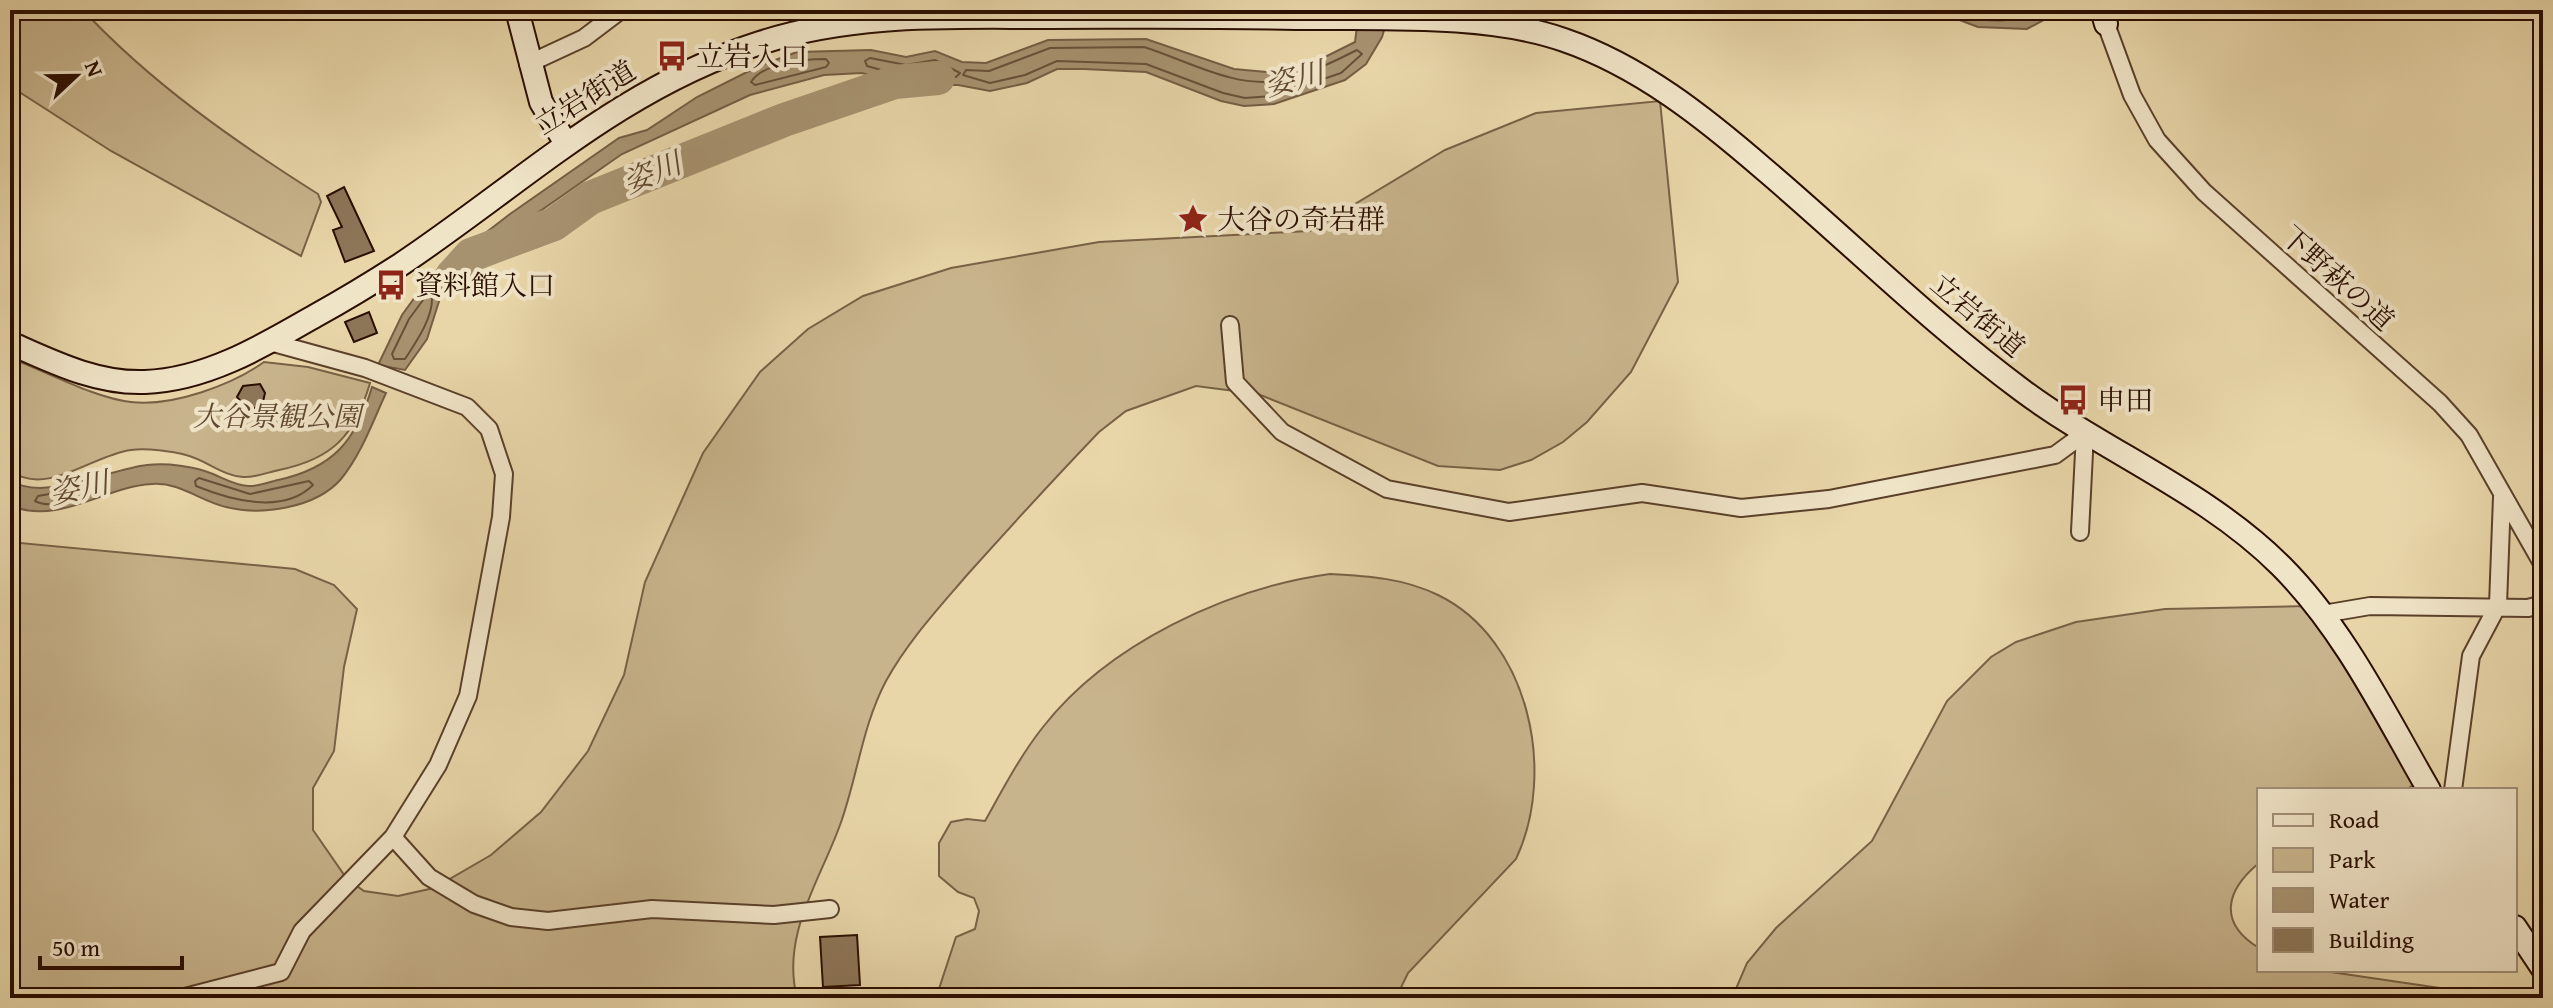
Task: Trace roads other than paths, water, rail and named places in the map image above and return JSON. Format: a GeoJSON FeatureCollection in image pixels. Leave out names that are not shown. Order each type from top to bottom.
{"type":"FeatureCollection","features":[{"type":"Feature","properties":{"kind":"street"},"geometry":{"type":"LineString","coordinates":[[517,10],[528,64],[541,102],[565,142]]}},
{"type":"Feature","properties":{"kind":"street"},"geometry":{"type":"LineString","coordinates":[[528,64],[584,38],[621,10]]}},
{"type":"Feature","properties":{"kind":"street","name":"立岩街道"},"geometry":{"type":"LineString","coordinates":[[10,343],[92,376],[148,382],[201,372],[270,342],[398,266],[565,142],[673,79],[761,42],[856,21],[1041,14],[1348,14],[1397,21],[1497,25],[1540,32],[1590,50],[1653,84],[1707,120],[1984,361],[2085,433],[2212,509],[2275,559],[2323,614],[2428,788]]}},
{"type":"Feature","properties":{"kind":"street","name":"下野萩の道"},"geometry":{"type":"LineString","coordinates":[[2104,17],[2132,95],[2157,140],[2204,192],[2440,403],[2469,435],[2543,565]]}},
{"type":"Feature","properties":{"kind":"street"},"geometry":{"type":"LineString","coordinates":[[1230,325],[1235,382],[1282,432],[1387,489],[1509,512],[1642,493],[1741,508],[1829,499],[2055,455],[2085,433]]}},
{"type":"Feature","properties":{"kind":"street"},"geometry":{"type":"LineString","coordinates":[[181,998],[281,972],[302,931],[393,837],[438,765],[468,696],[501,517],[504,474],[498,448],[479,417],[467,407],[365,368],[270,342]]}},
{"type":"Feature","properties":{"kind":"street"},"geometry":{"type":"LineString","coordinates":[[2080,532],[2085,433]]}},
{"type":"Feature","properties":{"kind":"street"},"geometry":{"type":"LineString","coordinates":[[2453,788],[2471,656],[2498,605],[2502,497]]}},
{"type":"Feature","properties":{"kind":"street"},"geometry":{"type":"LineString","coordinates":[[2323,614],[2370,606],[2498,605],[2528,608],[2543,604]]}},
{"type":"Feature","properties":{"kind":"street"},"geometry":{"type":"LineString","coordinates":[[393,837],[429,877],[474,904],[511,917],[548,921],[652,909],[774,915],[830,909]]}},
{"type":"Feature","properties":{"kind":"street"},"geometry":{"type":"LineString","coordinates":[[2517,930],[2543,969]]}},
{"type":"Feature","properties":{"kind":"water"},"geometry":{"type":"Polygon","coordinates":[[[1359,10],[1390,10],[1382,37],[1366,64],[1345,80],[1274,104],[1244,106],[1221,101],[1146,72],[1084,69],[1057,69],[1027,83],[990,91],[958,85],[906,85],[862,73],[824,75],[750,95],[622,154],[473,258],[441,295],[427,339],[405,370],[378,365],[402,315],[431,275],[510,214],[619,138],[647,130],[697,97],[759,66],[797,52],[871,50],[906,57],[935,51],[962,62],[986,63],[1048,40],[1146,39],[1234,69],[1278,73],[1315,62],[1355,42],[1359,10]]]}},
{"type":"Feature","properties":{"kind":"water"},"geometry":{"type":"Polygon","coordinates":[[[1933,10],[2062,10],[2027,29],[1978,27],[1933,10]]]}},
{"type":"Feature","properties":{"kind":"water"},"geometry":{"type":"Polygon","coordinates":[[[372,387],[386,393],[355,459],[330,489],[303,503],[271,510],[240,510],[172,486],[152,484],[47,511],[29,511],[10,506],[10,480],[40,488],[77,483],[147,465],[189,467],[248,486],[297,475],[328,460],[340,449],[358,423],[372,387]]]}},
{"type":"Feature","properties":{"kind":"waterway","name":"姿川"},"geometry":{"type":"LineString","coordinates":[[452,276],[471,255],[554,224],[590,198],[784,120],[895,82],[938,78]]}},
{"type":"Feature","properties":{"kind":"place","name":"立岩入口"},"geometry":{"type":"Point","coordinates":[672,56]}},
{"type":"Feature","properties":{"kind":"place","name":"大谷の奇岩群"},"geometry":{"type":"Point","coordinates":[1193,219]}},
{"type":"Feature","properties":{"kind":"place","name":"資料館入口"},"geometry":{"type":"Point","coordinates":[391,285]}},
{"type":"Feature","properties":{"kind":"place","name":"申田"},"geometry":{"type":"Point","coordinates":[2073,400]}},
{"type":"Feature","properties":{"kind":"park label","name":"大谷景観公園"},"geometry":{"type":"Point","coordinates":[277,416]}}]}
